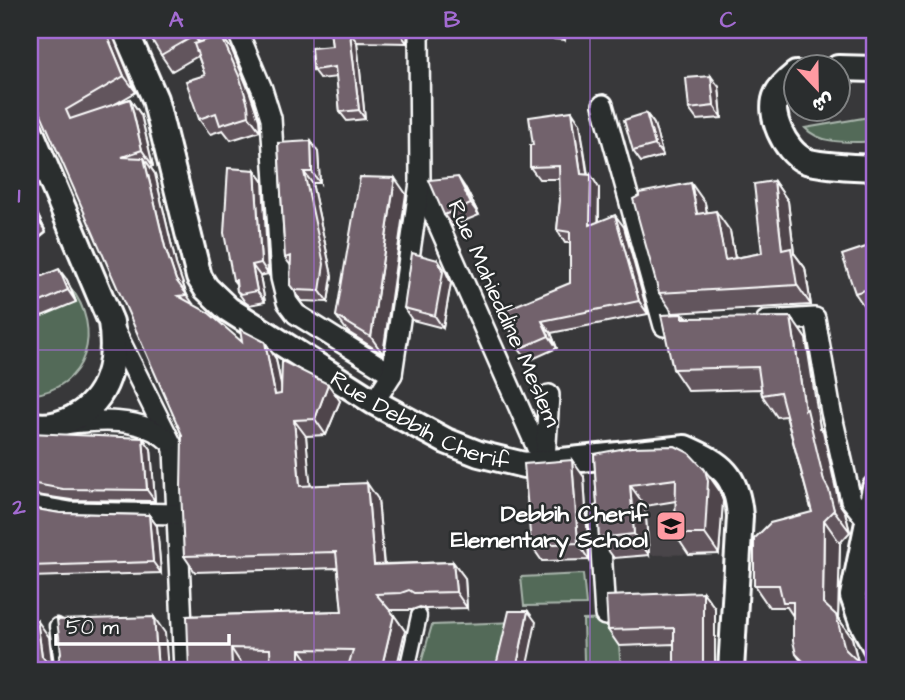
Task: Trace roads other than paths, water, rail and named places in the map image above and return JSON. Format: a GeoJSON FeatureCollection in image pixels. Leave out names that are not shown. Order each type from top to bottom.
{"type":"FeatureCollection","features":[{"type":"Feature","properties":{"kind":"street","name":"Rue Debbih Cherif"},"geometry":{"type":"LineString","coordinates":[[125,30],[155,99],[195,265],[206,288],[228,309],[374,402],[446,441],[479,454],[524,465],[595,466],[685,448],[710,458],[727,474],[738,495],[740,516],[731,670]]}},
{"type":"Feature","properties":{"kind":"street"},"geometry":{"type":"LineString","coordinates":[[237,30],[271,118],[278,252],[283,292],[287,302],[296,314],[392,374]]}},
{"type":"Feature","properties":{"kind":"street"},"geometry":{"type":"LineString","coordinates":[[374,402],[392,374],[420,183],[419,30]]}},
{"type":"Feature","properties":{"kind":"street"},"geometry":{"type":"LineString","coordinates":[[852,68],[875,69]]}},
{"type":"Feature","properties":{"kind":"street"},"geometry":{"type":"LineString","coordinates":[[782,87],[776,95],[775,105],[781,132],[794,153],[806,162],[875,168]]}},
{"type":"Feature","properties":{"kind":"street"},"geometry":{"type":"LineString","coordinates":[[603,105],[664,326],[705,324]]}},
{"type":"Feature","properties":{"kind":"street"},"geometry":{"type":"LineString","coordinates":[[30,130],[111,323],[173,446],[184,670]]}},
{"type":"Feature","properties":{"kind":"street","name":"Rue Mahieddine Meslem"},"geometry":{"type":"LineString","coordinates":[[420,183],[544,464]]}},
{"type":"Feature","properties":{"kind":"street"},"geometry":{"type":"LineString","coordinates":[[335,339],[338,312]]}},
{"type":"Feature","properties":{"kind":"street"},"geometry":{"type":"LineString","coordinates":[[746,322],[815,318],[831,412],[851,499],[868,521]]}},
{"type":"Feature","properties":{"kind":"street"},"geometry":{"type":"LineString","coordinates":[[40,425],[79,414],[98,399],[107,381],[114,351],[111,323]]}},
{"type":"Feature","properties":{"kind":"street"},"geometry":{"type":"LineString","coordinates":[[544,464],[550,396]]}},
{"type":"Feature","properties":{"kind":"street"},"geometry":{"type":"LineString","coordinates":[[40,425],[89,421],[146,426],[160,432],[173,446]]}},
{"type":"Feature","properties":{"kind":"street"},"geometry":{"type":"LineString","coordinates":[[875,488],[853,596],[858,613],[875,646]]}},
{"type":"Feature","properties":{"kind":"street"},"geometry":{"type":"LineString","coordinates":[[597,498],[606,615]]}},
{"type":"Feature","properties":{"kind":"street"},"geometry":{"type":"LineString","coordinates":[[30,505],[70,512],[177,514]]}},
{"type":"Feature","properties":{"kind":"street"},"geometry":{"type":"LineString","coordinates":[[407,670],[419,616]]}},
{"type":"Feature","properties":{"kind":"street"},"geometry":{"type":"LineString","coordinates":[[57,626],[62,670]]}},
{"type":"Feature","properties":{"kind":"place","name":"Debbih Cherif Elementary School"},"geometry":{"type":"Point","coordinates":[671,526]}}]}
